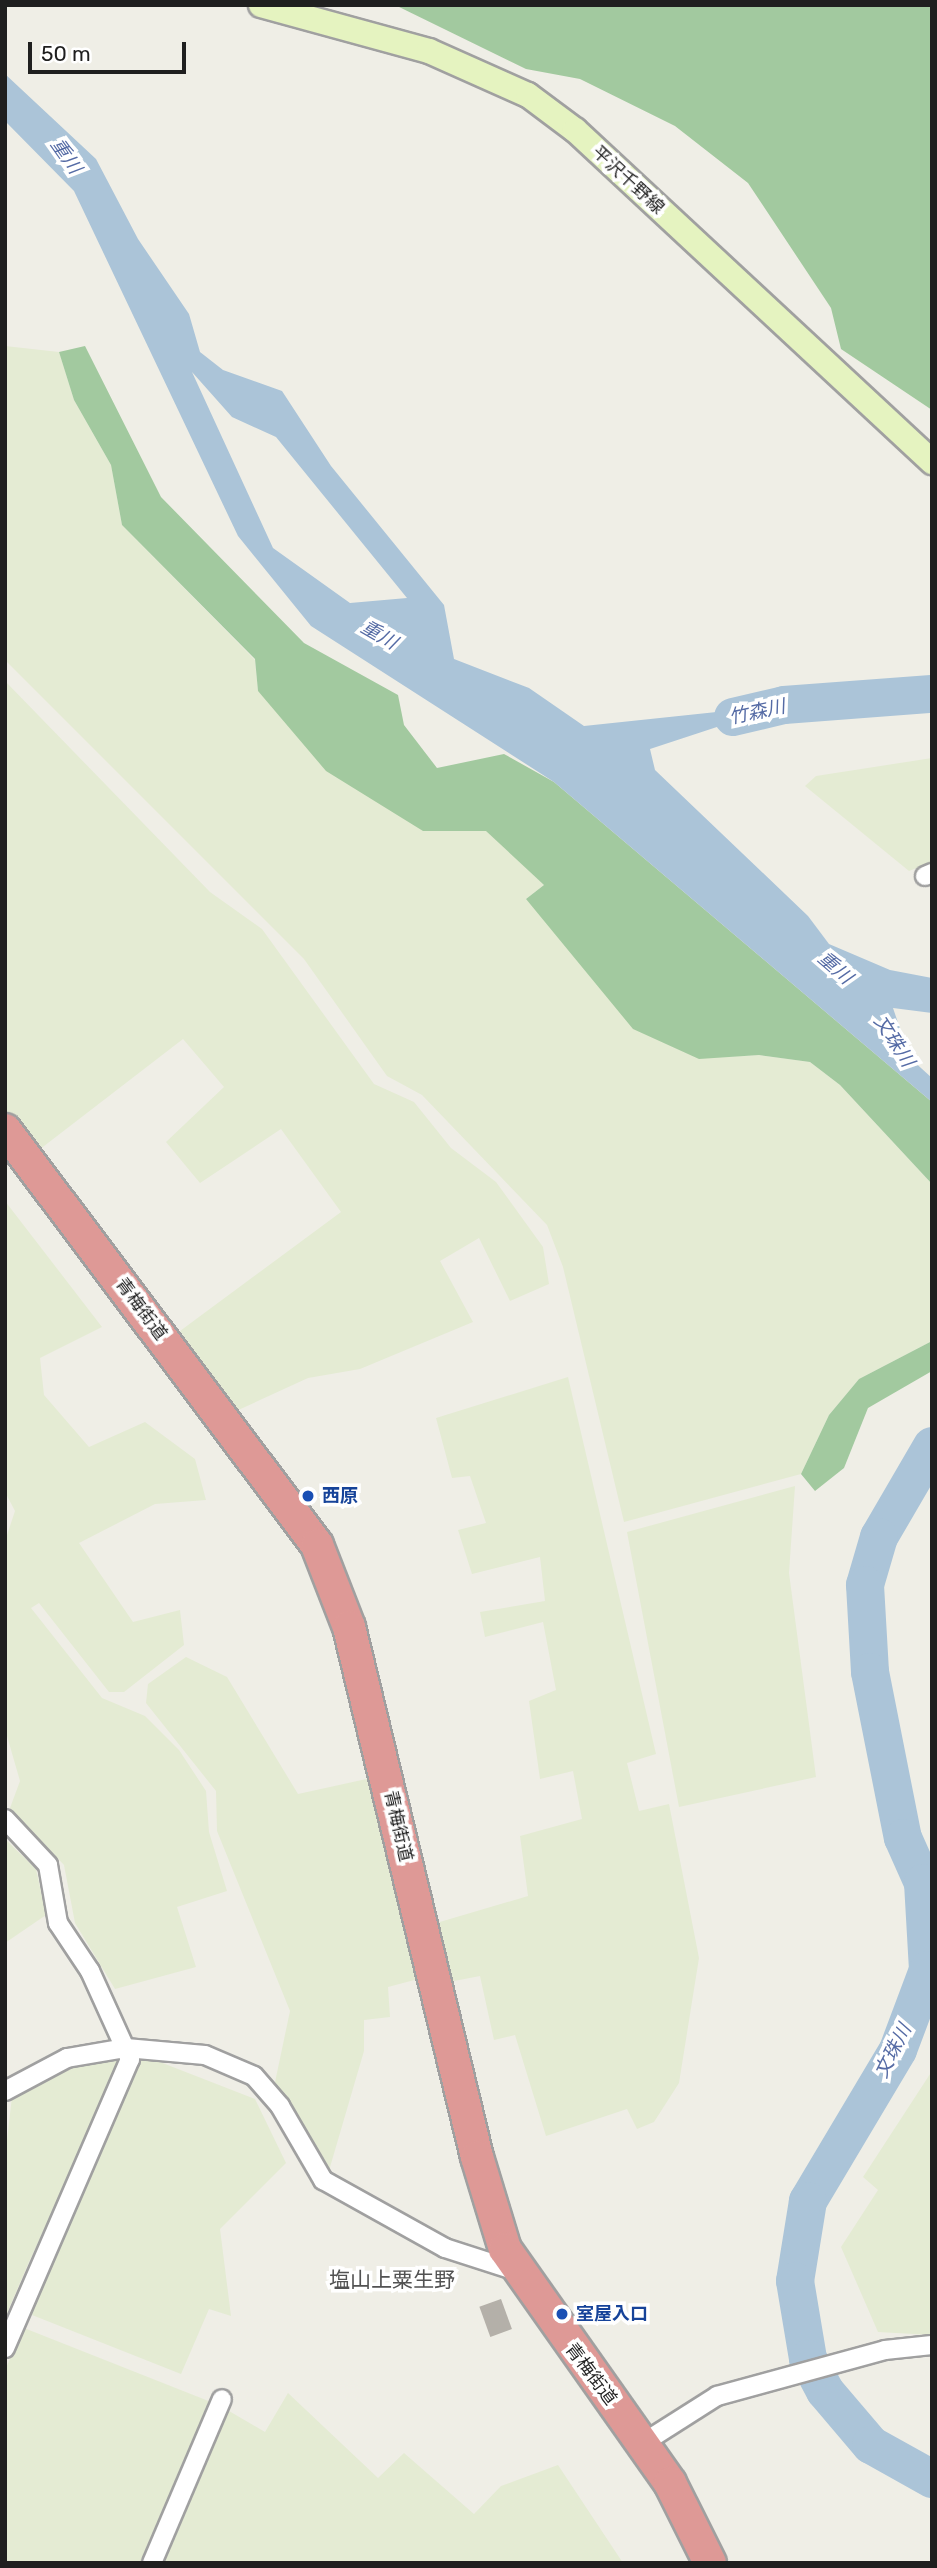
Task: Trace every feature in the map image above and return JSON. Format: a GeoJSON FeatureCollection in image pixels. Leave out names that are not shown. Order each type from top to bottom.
{"type":"FeatureCollection","features":[{"type":"Feature","properties":{"kind":"highway","name":"青梅街道"},"geometry":{"type":"LineString","coordinates":[[5,1130],[277,1486],[332,1576],[366,1691],[477,2157],[516,2271],[643,2443],[710,2563]]}},
{"type":"Feature","properties":{"kind":"main road","name":"平沢千野線"},"geometry":{"type":"LineString","coordinates":[[261,5],[429,51],[528,95],[575,130],[932,462]]}},
{"type":"Feature","properties":{"kind":"street"},"geometry":{"type":"LineString","coordinates":[[5,1819],[48,1865],[58,1923],[90,1971],[130,2059],[5,2348]]}},
{"type":"Feature","properties":{"kind":"street"},"geometry":{"type":"LineString","coordinates":[[5,2091],[67,2058],[126,2048],[205,2055],[254,2077],[280,2106],[323,2179],[445,2248],[516,2271]]}},
{"type":"Feature","properties":{"kind":"street"},"geometry":{"type":"LineString","coordinates":[[643,2443],[717,2396],[783,2375],[885,2350],[932,2345]]}},
{"type":"Feature","properties":{"kind":"street"},"geometry":{"type":"LineString","coordinates":[[152,2563],[222,2399]]}},
{"type":"Feature","properties":{"kind":"green space"},"geometry":{"type":"Polygon","coordinates":[[[395,5],[932,5],[932,410],[841,349],[831,308],[748,183],[675,126],[580,79],[526,69],[395,5]]]}},
{"type":"Feature","properties":{"kind":"green space"},"geometry":{"type":"Polygon","coordinates":[[[5,346],[59,352],[74,400],[111,465],[122,525],[255,660],[258,691],[423,831],[486,830],[544,885],[526,899],[699,1058],[759,1055],[810,1062],[840,1085],[932,1184],[932,1341],[859,1379],[829,1415],[801,1474],[624,1522],[563,1267],[547,1225],[422,1095],[387,1076],[304,959],[5,660],[5,346]]]}},
{"type":"Feature","properties":{"kind":"green space"},"geometry":{"type":"Polygon","coordinates":[[[85,346],[161,497],[304,643],[398,695],[404,725],[437,768],[504,754],[554,782],[932,1102],[932,1184],[840,1085],[810,1062],[759,1055],[699,1059],[633,1029],[526,899],[544,885],[486,831],[423,831],[326,771],[258,691],[255,659],[122,525],[111,465],[74,400],[59,352],[85,346]]]}},
{"type":"Feature","properties":{"kind":"green space"},"geometry":{"type":"Polygon","coordinates":[[[5,681],[210,892],[262,929],[374,1084],[414,1102],[451,1148],[496,1182],[543,1247],[549,1284],[510,1301],[479,1238],[440,1261],[473,1322],[360,1369],[308,1378],[234,1412],[180,1331],[341,1212],[281,1129],[200,1183],[166,1142],[224,1087],[183,1039],[35,1153],[5,1111],[5,681]]]}},
{"type":"Feature","properties":{"kind":"green space"},"geometry":{"type":"Polygon","coordinates":[[[932,758],[932,862],[909,871],[805,786],[816,776],[932,758]]]}},
{"type":"Feature","properties":{"kind":"green space"},"geometry":{"type":"Polygon","coordinates":[[[5,1201],[102,1327],[40,1358],[44,1395],[89,1447],[145,1422],[195,1459],[206,1500],[155,1504],[79,1543],[133,1622],[180,1610],[184,1645],[124,1692],[109,1692],[39,1603],[31,1608],[102,1698],[145,1716],[179,1750],[206,1791],[209,1832],[227,1891],[177,1907],[196,1967],[115,1989],[75,1923],[64,1865],[10,1808],[20,1781],[5,1729],[5,1541],[15,1511],[5,1492],[5,1201]]]}},
{"type":"Feature","properties":{"kind":"green space"},"geometry":{"type":"Polygon","coordinates":[[[932,1341],[932,1371],[868,1408],[844,1468],[815,1491],[801,1474],[829,1415],[859,1379],[932,1341]]]}},
{"type":"Feature","properties":{"kind":"green space"},"geometry":{"type":"Polygon","coordinates":[[[568,1377],[656,1754],[627,1763],[639,1811],[669,1804],[699,1958],[679,2083],[654,2122],[637,2129],[627,2109],[546,2136],[515,2035],[494,2040],[480,1976],[449,1982],[433,1924],[528,1896],[520,1836],[582,1819],[573,1771],[540,1779],[529,1701],[556,1690],[543,1622],[485,1637],[480,1612],[545,1601],[540,1557],[472,1574],[458,1530],[486,1523],[470,1476],[452,1478],[436,1418],[568,1377]]]}},
{"type":"Feature","properties":{"kind":"green space"},"geometry":{"type":"Polygon","coordinates":[[[795,1486],[789,1573],[816,1777],[679,1807],[627,1532],[795,1486]]]}},
{"type":"Feature","properties":{"kind":"green space"},"geometry":{"type":"Polygon","coordinates":[[[186,1657],[227,1677],[298,1794],[371,1778],[418,1979],[388,1987],[390,2017],[364,2020],[364,2051],[328,2174],[274,2087],[290,2011],[217,1831],[216,1791],[146,1703],[148,1684],[186,1657]]]}},
{"type":"Feature","properties":{"kind":"green space"},"geometry":{"type":"Polygon","coordinates":[[[5,1839],[36,1869],[46,1915],[5,1943],[5,1839]]]}},
{"type":"Feature","properties":{"kind":"green space"},"geometry":{"type":"Polygon","coordinates":[[[142,2055],[255,2099],[286,2163],[220,2229],[231,2316],[209,2309],[181,2374],[27,2313],[142,2055]]]}},
{"type":"Feature","properties":{"kind":"green space"},"geometry":{"type":"Polygon","coordinates":[[[122,2060],[5,2318],[5,2157],[12,2097],[77,2066],[122,2060]]]}},
{"type":"Feature","properties":{"kind":"green space"},"geometry":{"type":"Polygon","coordinates":[[[932,2071],[932,2335],[878,2332],[841,2247],[878,2190],[863,2177],[932,2071]]]}},
{"type":"Feature","properties":{"kind":"green space"},"geometry":{"type":"Polygon","coordinates":[[[24,2328],[211,2402],[143,2563],[5,2563],[5,2370],[24,2328]]]}},
{"type":"Feature","properties":{"kind":"green space"},"geometry":{"type":"Polygon","coordinates":[[[288,2393],[378,2478],[404,2453],[474,2514],[501,2486],[558,2465],[623,2563],[162,2563],[229,2411],[265,2432],[288,2393]]]}},
{"type":"Feature","properties":{"kind":"water","name":"重川"},"geometry":{"type":"Polygon","coordinates":[[[5,74],[96,159],[138,239],[189,314],[200,352],[223,370],[282,391],[331,466],[444,605],[454,659],[529,688],[584,726],[784,705],[650,749],[655,770],[808,916],[829,944],[890,970],[932,978],[932,1013],[893,1008],[910,1058],[932,1078],[932,1102],[554,782],[311,626],[238,536],[74,191],[5,121],[5,74]],[[192,372],[273,548],[350,603],[407,598],[276,437],[232,417],[192,372]]]}},
{"type":"Feature","properties":{"kind":"building"},"geometry":{"type":"Polygon","coordinates":[[[501,2299],[512,2329],[490,2337],[479,2307],[501,2299]]]}},
{"type":"Feature","properties":{"kind":"waterway","name":"竹森川"},"geometry":{"type":"LineString","coordinates":[[733,717],[784,705],[932,694]]}},
{"type":"Feature","properties":{"kind":"waterway","name":"文珠川"},"geometry":{"type":"LineString","coordinates":[[932,1446],[879,1537],[865,1585],[870,1672],[903,1838],[923,1883],[928,1970],[898,2050],[808,2201],[795,2281],[808,2359],[825,2391],[871,2445],[932,2479]]}},
{"type":"Feature","properties":{"kind":"place","name":"西原"},"geometry":{"type":"Point","coordinates":[308,1496]}},
{"type":"Feature","properties":{"kind":"place","name":"室屋入口"},"geometry":{"type":"Point","coordinates":[562,2314]}},
{"type":"Feature","properties":{"kind":"district","name":"塩山上粟生野"},"geometry":{"type":"Point","coordinates":[392,2280]}}]}
